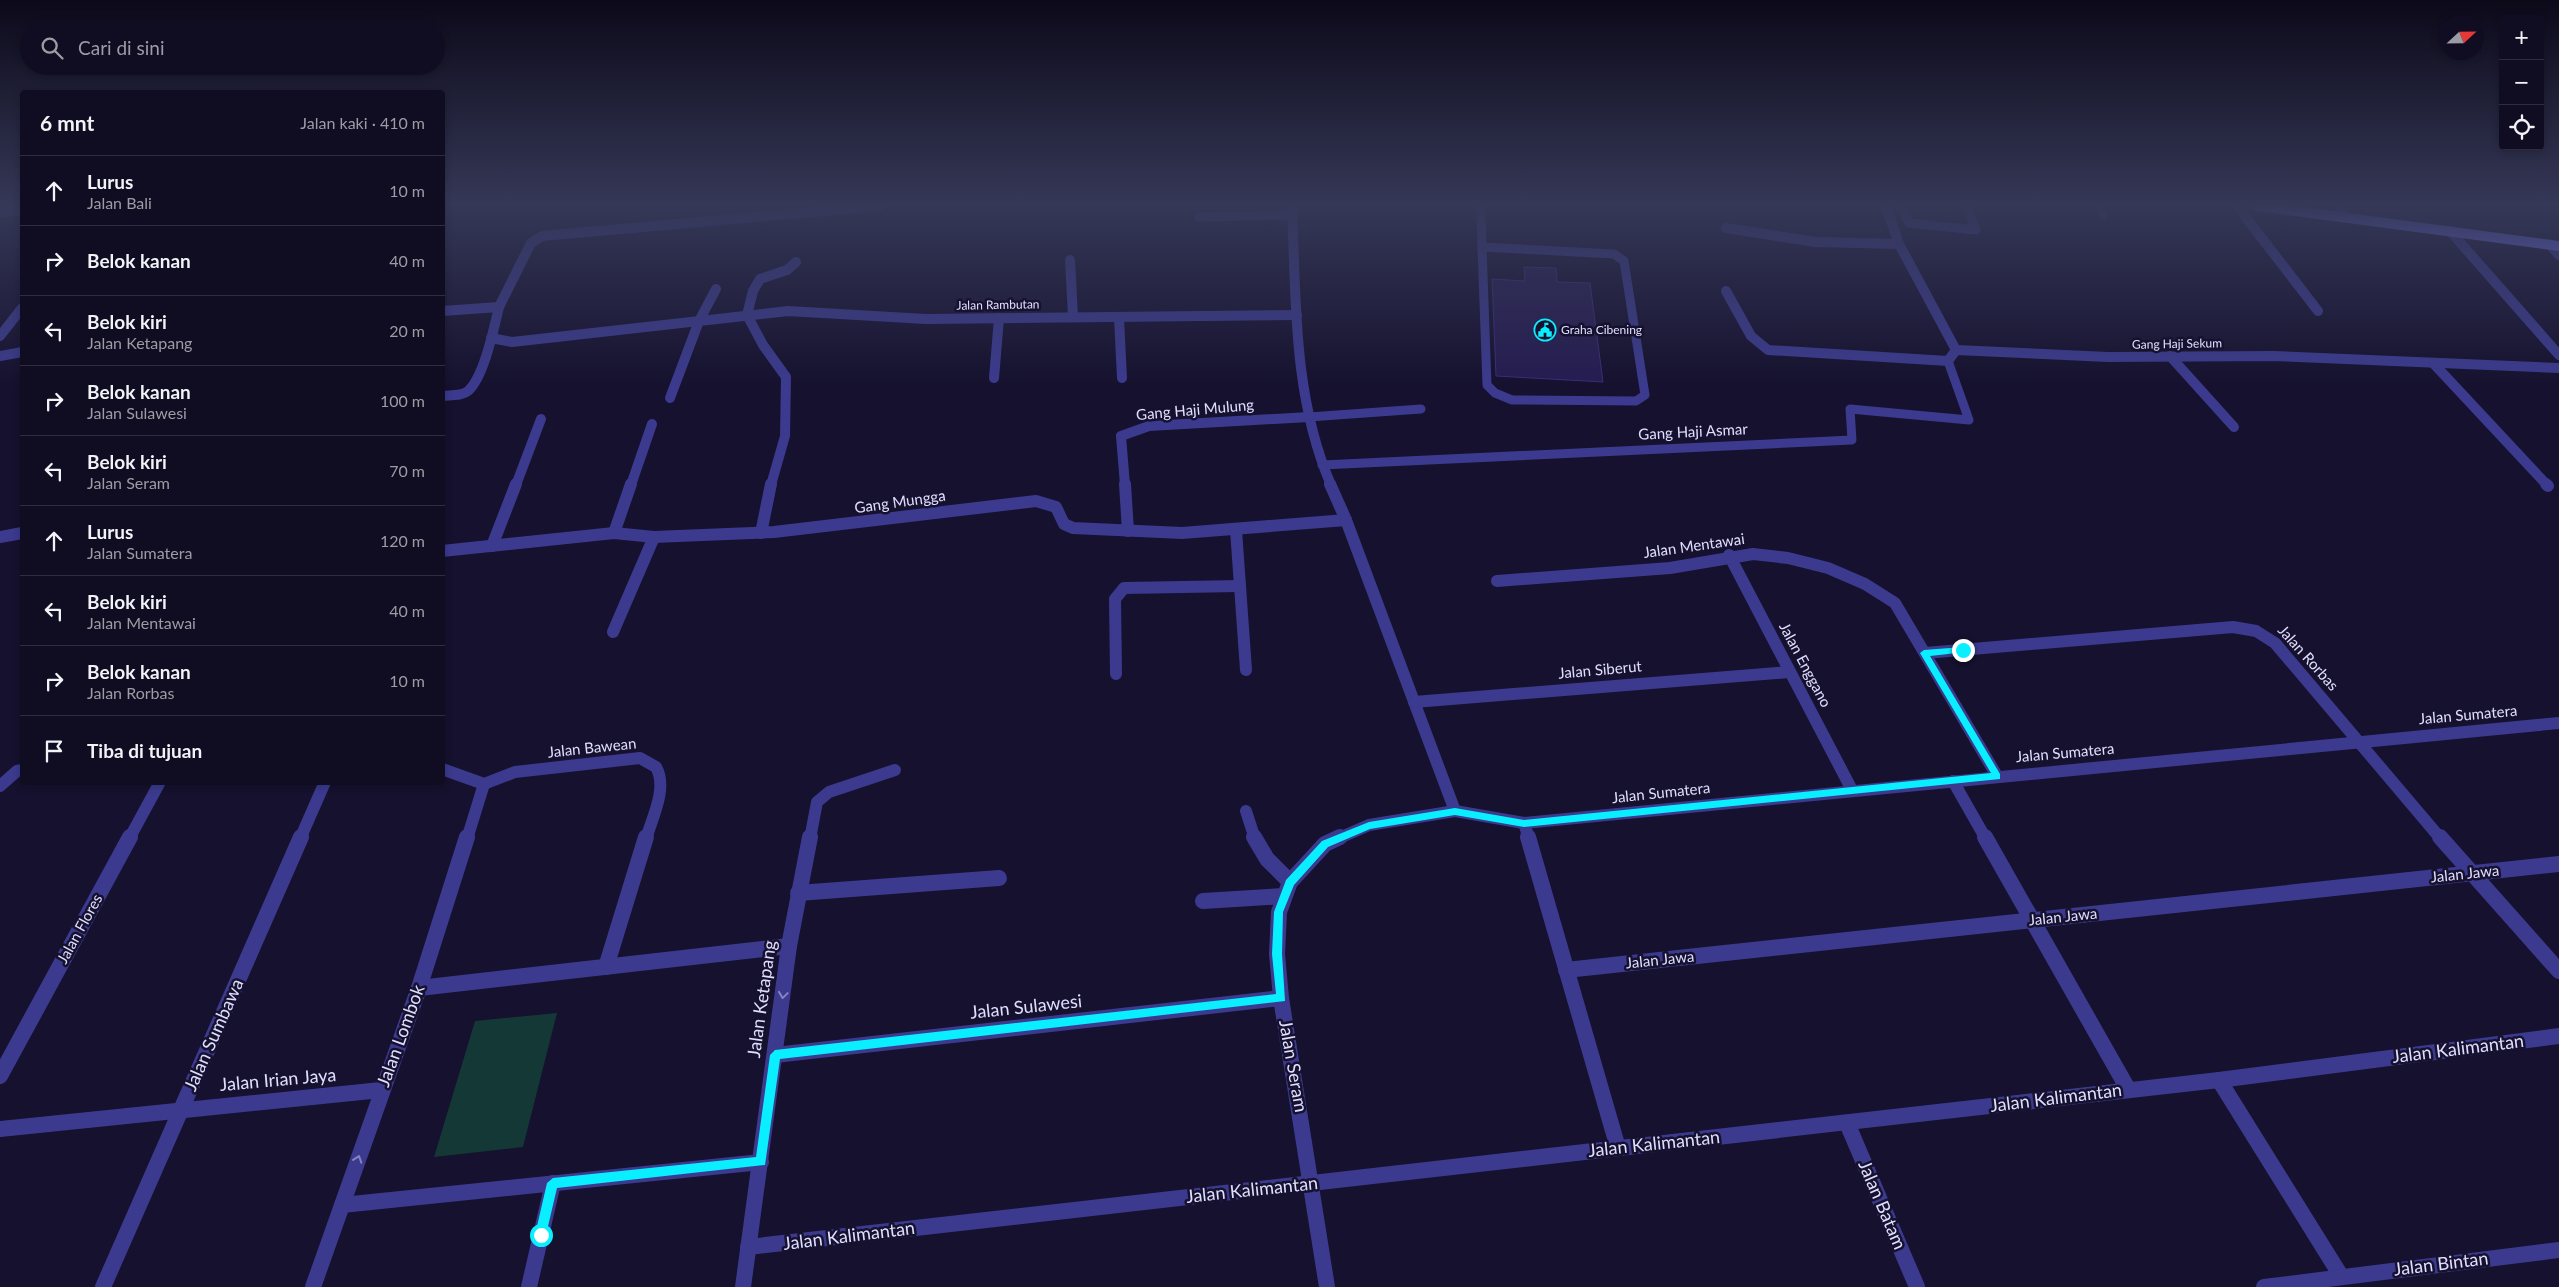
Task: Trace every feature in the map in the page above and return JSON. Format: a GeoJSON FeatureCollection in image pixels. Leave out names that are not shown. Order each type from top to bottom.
{"type":"FeatureCollection","features":[{"type":"Feature","properties":{"kind":"street"},"geometry":{"type":"LineString","coordinates":[[445,396],[463,393],[471,388],[491,338],[498,307],[519,266]]}},
{"type":"Feature","properties":{"kind":"street"},"geometry":{"type":"LineString","coordinates":[[761,533],[770,490],[785,436],[786,377],[763,345],[747,315],[756,284],[760,279],[790,270],[793,266]]}},
{"type":"Feature","properties":{"kind":"street"},"geometry":{"type":"LineString","coordinates":[[1070,266],[1073,316]]}},
{"type":"Feature","properties":{"kind":"street"},"geometry":{"type":"LineString","coordinates":[[1202,901],[1287,889],[1325,844],[1344,834],[1369,825],[1455,812],[1346,520],[1322,465],[1309,417],[1299,364],[1295,266]]}},
{"type":"Feature","properties":{"kind":"street"},"geometry":{"type":"LineString","coordinates":[[1726,291],[1751,336],[1768,350],[1948,361],[1956,350],[1911,266]]}},
{"type":"Feature","properties":{"kind":"street"},"geometry":{"type":"LineString","coordinates":[[2284,266],[2318,311]]}},
{"type":"Feature","properties":{"kind":"street"},"geometry":{"type":"LineString","coordinates":[[2481,266],[2559,355]]}},
{"type":"Feature","properties":{"kind":"street"},"geometry":{"type":"LineString","coordinates":[[670,398],[699,321],[716,289]]}},
{"type":"Feature","properties":{"kind":"street"},"geometry":{"type":"LineString","coordinates":[[445,312],[498,307]]}},
{"type":"Feature","properties":{"kind":"street"},"geometry":{"type":"LineString","coordinates":[[0,336],[20,311]]}},
{"type":"Feature","properties":{"kind":"street","name":"Jalan Rambutan"},"geometry":{"type":"LineString","coordinates":[[491,338],[512,342],[788,312],[926,319],[1073,316],[1119,318],[1297,314]]}},
{"type":"Feature","properties":{"kind":"street"},"geometry":{"type":"LineString","coordinates":[[994,378],[999,318]]}},
{"type":"Feature","properties":{"kind":"street"},"geometry":{"type":"LineString","coordinates":[[1119,318],[1122,378]]}},
{"type":"Feature","properties":{"kind":"street","name":"Gang Haji Sekum"},"geometry":{"type":"LineString","coordinates":[[1956,350],[2108,357],[2274,356],[2559,368]]}},
{"type":"Feature","properties":{"kind":"street"},"geometry":{"type":"LineString","coordinates":[[0,356],[20,352]]}},
{"type":"Feature","properties":{"kind":"street"},"geometry":{"type":"LineString","coordinates":[[2170,356],[2234,427]]}},
{"type":"Feature","properties":{"kind":"street"},"geometry":{"type":"LineString","coordinates":[[2434,364],[2548,486]]}},
{"type":"Feature","properties":{"kind":"street","name":"Gang Haji Mulung"},"geometry":{"type":"LineString","coordinates":[[1128,531],[1121,436],[1149,426],[1309,417]]}},
{"type":"Feature","properties":{"kind":"street"},"geometry":{"type":"LineString","coordinates":[[492,546],[541,419]]}},
{"type":"Feature","properties":{"kind":"street"},"geometry":{"type":"LineString","coordinates":[[614,533],[652,424]]}},
{"type":"Feature","properties":{"kind":"street","name":"Gang Mungga"},"geometry":{"type":"LineString","coordinates":[[445,551],[614,533],[654,537],[761,533],[1036,501],[1046,502],[1059,509],[1064,524],[1068,527],[1128,531],[1182,533],[1346,520]]}},
{"type":"Feature","properties":{"kind":"street"},"geometry":{"type":"LineString","coordinates":[[1236,530],[1246,670]]}},
{"type":"Feature","properties":{"kind":"street"},"geometry":{"type":"LineString","coordinates":[[0,537],[20,533]]}},
{"type":"Feature","properties":{"kind":"street"},"geometry":{"type":"LineString","coordinates":[[613,632],[654,537]]}},
{"type":"Feature","properties":{"kind":"street","name":"Jalan Mentawai"},"geometry":{"type":"LineString","coordinates":[[1497,581],[1694,565],[1729,555],[1753,554],[1784,557],[1840,574],[1881,591],[1895,603],[1997,776]]}},
{"type":"Feature","properties":{"kind":"street","name":"Jalan Enggano"},"geometry":{"type":"LineString","coordinates":[[1729,555],[1852,790]]}},
{"type":"Feature","properties":{"kind":"street"},"geometry":{"type":"LineString","coordinates":[[1116,674],[1115,599],[1124,588],[1240,586]]}},
{"type":"Feature","properties":{"kind":"street","name":"Jalan Rorbas"},"geometry":{"type":"LineString","coordinates":[[1924,653],[2249,627],[2260,631],[2275,643],[2471,874]]}},
{"type":"Feature","properties":{"kind":"street","name":"Jalan Siberut"},"geometry":{"type":"LineString","coordinates":[[1414,702],[1789,672]]}},
{"type":"Feature","properties":{"kind":"street","name":"Jalan Sumatera"},"geometry":{"type":"LineString","coordinates":[[1455,812],[1524,823],[2559,723]]}},
{"type":"Feature","properties":{"kind":"street","name":"Jalan Bawean"},"geometry":{"type":"LineString","coordinates":[[484,784],[515,772],[640,758],[656,765],[662,782],[659,795],[606,967]]}},
{"type":"Feature","properties":{"kind":"street"},"geometry":{"type":"LineString","coordinates":[[0,786],[20,770]]}},
{"type":"Feature","properties":{"kind":"street"},"geometry":{"type":"LineString","coordinates":[[445,770],[484,784]]}},
{"type":"Feature","properties":{"kind":"street","name":"Jalan Ketapang"},"geometry":{"type":"LineString","coordinates":[[743,1287],[798,893],[817,802],[829,792],[895,770]]}},
{"type":"Feature","properties":{"kind":"street"},"geometry":{"type":"LineString","coordinates":[[1953,781],[2128,1089]]}},
{"type":"Feature","properties":{"kind":"street","name":"Jalan Lombok"},"geometry":{"type":"LineString","coordinates":[[313,1287],[381,1090],[419,988],[484,784]]}},
{"type":"Feature","properties":{"kind":"street","name":"Jalan Flores"},"geometry":{"type":"LineString","coordinates":[[0,1076],[158,785]]}},
{"type":"Feature","properties":{"kind":"street","name":"Jalan Sumbawa"},"geometry":{"type":"LineString","coordinates":[[103,1287],[324,785]]}},
{"type":"Feature","properties":{"kind":"street"},"geometry":{"type":"LineString","coordinates":[[1246,811],[1257,845],[1287,889]]}},
{"type":"Feature","properties":{"kind":"street"},"geometry":{"type":"LineString","coordinates":[[1524,823],[1618,1148]]}},
{"type":"Feature","properties":{"kind":"street","name":"Jalan Jawa"},"geometry":{"type":"LineString","coordinates":[[1566,970],[2559,864]]}},
{"type":"Feature","properties":{"kind":"street"},"geometry":{"type":"LineString","coordinates":[[2471,874],[2559,971]]}},
{"type":"Feature","properties":{"kind":"street"},"geometry":{"type":"LineString","coordinates":[[798,893],[999,878]]}},
{"type":"Feature","properties":{"kind":"street","name":"Jalan Seram"},"geometry":{"type":"LineString","coordinates":[[1287,889],[1279,912],[1277,954],[1281,998],[1312,1183],[1327,1287]]}},
{"type":"Feature","properties":{"kind":"street"},"geometry":{"type":"LineString","coordinates":[[419,988],[790,946]]}},
{"type":"Feature","properties":{"kind":"street","name":"Jalan Sulawesi"},"geometry":{"type":"LineString","coordinates":[[775,1055],[1281,998]]}},
{"type":"Feature","properties":{"kind":"street","name":"Jalan Kalimantan"},"geometry":{"type":"LineString","coordinates":[[748,1247],[2219,1080],[2559,1036]]}},
{"type":"Feature","properties":{"kind":"street"},"geometry":{"type":"LineString","coordinates":[[2219,1080],[2341,1276]]}},
{"type":"Feature","properties":{"kind":"street","name":"Jalan Irian Jaya"},"geometry":{"type":"LineString","coordinates":[[0,1129],[381,1090]]}},
{"type":"Feature","properties":{"kind":"street","name":"Jalan Batam"},"geometry":{"type":"LineString","coordinates":[[1847,1123],[1918,1287]]}},
{"type":"Feature","properties":{"kind":"street"},"geometry":{"type":"LineString","coordinates":[[342,1205],[761,1162]]}},
{"type":"Feature","properties":{"kind":"street"},"geometry":{"type":"LineString","coordinates":[[529,1287],[553,1183]]}},
{"type":"Feature","properties":{"kind":"street","name":"Jalan Bintan"},"geometry":{"type":"LineString","coordinates":[[2264,1287],[2559,1250]]}},
{"type":"Feature","properties":{"kind":"lane"},"geometry":{"type":"LineString","coordinates":[[1482,266],[1486,385],[1490,390],[1501,397],[1512,400],[1636,401],[1642,399],[1645,395],[1625,266]]}},
{"type":"Feature","properties":{"kind":"lane","name":"Gang Haji Asmar"},"geometry":{"type":"LineString","coordinates":[[1322,465],[1852,440],[1850,409],[1969,420],[1948,361]]}},
{"type":"Feature","properties":{"kind":"lane"},"geometry":{"type":"LineString","coordinates":[[1309,417],[1421,409]]}},
{"type":"Feature","properties":{"kind":"green space"},"geometry":{"type":"Polygon","coordinates":[[[557,1013],[523,1147],[434,1157],[475,1021],[557,1013]]]}},
{"type":"Feature","properties":{"kind":"building","name":"Graha Cibening"},"geometry":{"type":"Polygon","coordinates":[[[1524,267],[1556,268],[1557,282],[1590,283],[1603,382],[1496,376],[1492,279],[1525,281],[1524,267]]]}},
{"type":"Feature","properties":{"kind":"place","name":"Graha Cibening"},"geometry":{"type":"Point","coordinates":[1545,330]}},
{"type":"Feature","properties":{"kind":"route"},"geometry":{"type":"LineString","coordinates":[[541,1235],[553,1183],[761,1162],[775,1055],[1281,998],[1277,954],[1279,912],[1290,882],[1325,844],[1344,834],[1369,825],[1455,812],[1524,823],[1997,776],[1924,653],[1963,650]]}}]}
